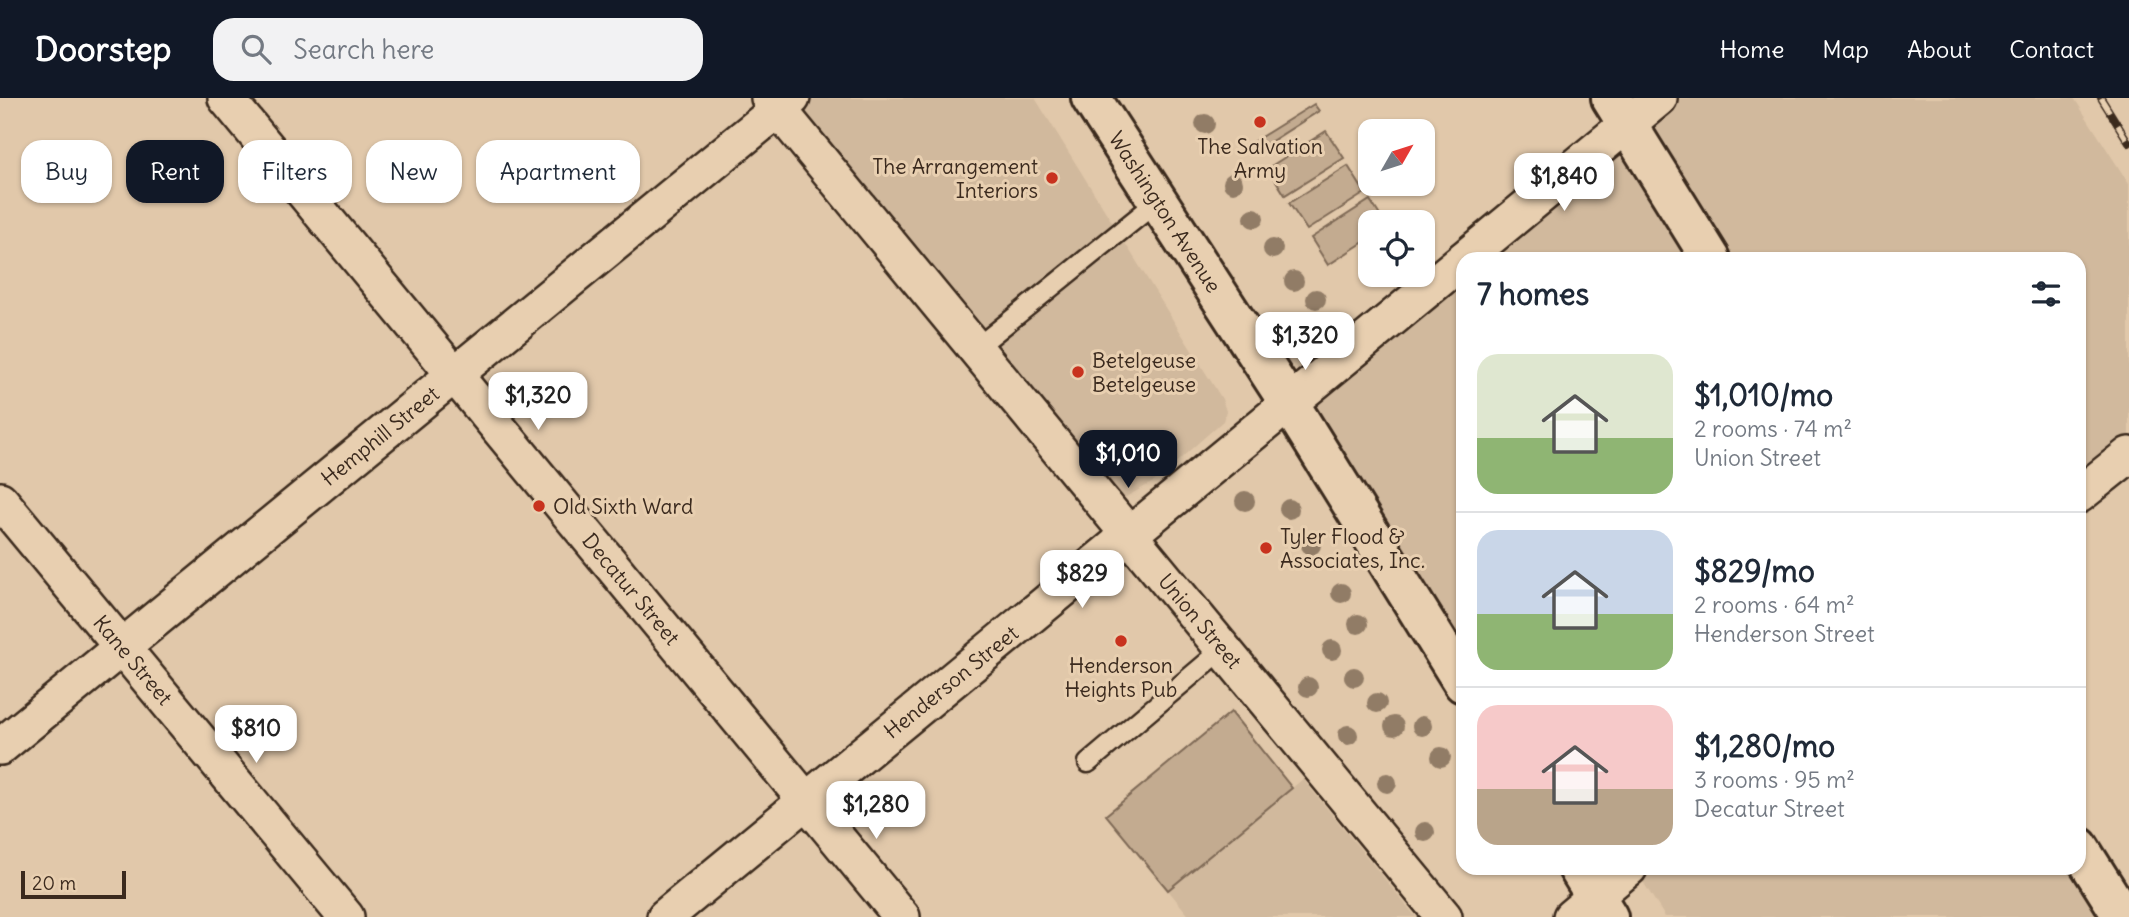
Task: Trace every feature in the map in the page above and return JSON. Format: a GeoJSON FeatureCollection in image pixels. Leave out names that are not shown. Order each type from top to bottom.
{"type":"FeatureCollection","features":[{"type":"Feature","properties":{"kind":"main road","name":"Washington Avenue"},"geometry":{"type":"LineString","coordinates":[[1091,98],[1289,403],[1456,672]]}},
{"type":"Feature","properties":{"kind":"main road"},"geometry":{"type":"LineString","coordinates":[[1620,111],[1707,252]]}},
{"type":"Feature","properties":{"kind":"main road"},"geometry":{"type":"LineString","coordinates":[[2086,858],[2123,917]]}},
{"type":"Feature","properties":{"kind":"street","name":"Decatur Street"},"geometry":{"type":"LineString","coordinates":[[226,98],[902,917]]}},
{"type":"Feature","properties":{"kind":"street","name":"Henderson Street"},"geometry":{"type":"LineString","coordinates":[[1470,252],[1620,111],[1659,98]]}},
{"type":"Feature","properties":{"kind":"street","name":"Hemphill Street"},"geometry":{"type":"LineString","coordinates":[[0,747],[454,375],[780,102]]}},
{"type":"Feature","properties":{"kind":"street","name":"Union Street"},"geometry":{"type":"LineString","coordinates":[[780,102],[975,349],[1444,917]]}},
{"type":"Feature","properties":{"kind":"street","name":"Henderson Street"},"geometry":{"type":"LineString","coordinates":[[666,917],[1456,265]]}},
{"type":"Feature","properties":{"kind":"street"},"geometry":{"type":"LineString","coordinates":[[2086,490],[2129,456]]}},
{"type":"Feature","properties":{"kind":"street","name":"Kane Street"},"geometry":{"type":"LineString","coordinates":[[0,500],[346,917]]}},
{"type":"Feature","properties":{"kind":"street"},"geometry":{"type":"LineString","coordinates":[[1588,900],[1620,875]]}},
{"type":"Feature","properties":{"kind":"lane"},"geometry":{"type":"LineString","coordinates":[[975,349],[1158,201]]}},
{"type":"Feature","properties":{"kind":"lane"},"geometry":{"type":"LineString","coordinates":[[1088,763],[1223,649]]}},
{"type":"Feature","properties":{"kind":"shaded area"},"geometry":{"type":"Polygon","coordinates":[[[812,98],[1035,98],[1222,399],[1226,411],[1223,421],[1155,481],[1126,497],[1116,494],[803,114],[812,98]]]}},
{"type":"Feature","properties":{"kind":"shaded area"},"geometry":{"type":"Polygon","coordinates":[[[1629,98],[2074,98],[2129,184],[2129,436],[2086,471],[2086,252],[1726,252],[1629,98]]]}},
{"type":"Feature","properties":{"kind":"shaded area"},"geometry":{"type":"Polygon","coordinates":[[[1314,104],[1319,111],[1253,153],[1248,145],[1314,104]]]}},
{"type":"Feature","properties":{"kind":"shaded area"},"geometry":{"type":"Polygon","coordinates":[[[1326,131],[1344,158],[1285,195],[1268,168],[1326,131]]]}},
{"type":"Feature","properties":{"kind":"shaded area"},"geometry":{"type":"Polygon","coordinates":[[[1622,142],[1690,252],[1490,252],[1622,142]]]}},
{"type":"Feature","properties":{"kind":"shaded area"},"geometry":{"type":"Polygon","coordinates":[[[1348,166],[1358,182],[1358,196],[1360,196],[1307,230],[1289,203],[1348,166]]]}},
{"type":"Feature","properties":{"kind":"shaded area"},"geometry":{"type":"Polygon","coordinates":[[[1370,200],[1376,210],[1358,210],[1358,246],[1328,265],[1311,238],[1370,200]]]}},
{"type":"Feature","properties":{"kind":"shaded area"},"geometry":{"type":"Polygon","coordinates":[[[1456,281],[1456,639],[1308,404],[1456,281]]]}},
{"type":"Feature","properties":{"kind":"shaded area"},"geometry":{"type":"Polygon","coordinates":[[[1231,712],[1292,788],[1168,890],[1106,815],[1231,712]]]}},
{"type":"Feature","properties":{"kind":"shaded area"},"geometry":{"type":"Polygon","coordinates":[[[1303,779],[1416,917],[1190,917],[1168,890],[1303,779]]]}},
{"type":"Feature","properties":{"kind":"shaded area"},"geometry":{"type":"Polygon","coordinates":[[[2070,875],[2097,917],[1665,917],[1640,877],[2070,875]]]}},
{"type":"Feature","properties":{"kind":"railway"},"geometry":{"type":"LineString","coordinates":[[2101,98],[2129,143]]}},
{"type":"Feature","properties":{"kind":"place","name":"The Salvation Army"},"geometry":{"type":"Point","coordinates":[1260,122]}},
{"type":"Feature","properties":{"kind":"place","name":"The Arrangement Interiors"},"geometry":{"type":"Point","coordinates":[1052,178]}},
{"type":"Feature","properties":{"kind":"place","name":"Betelgeuse Betelgeuse"},"geometry":{"type":"Point","coordinates":[1078,372]}},
{"type":"Feature","properties":{"kind":"place","name":"Old Sixth Ward"},"geometry":{"type":"Point","coordinates":[539,506]}},
{"type":"Feature","properties":{"kind":"place","name":"Tyler Flood & Associates, Inc."},"geometry":{"type":"Point","coordinates":[1266,548]}},
{"type":"Feature","properties":{"kind":"place","name":"Henderson Heights Pub"},"geometry":{"type":"Point","coordinates":[1121,641]}}]}
